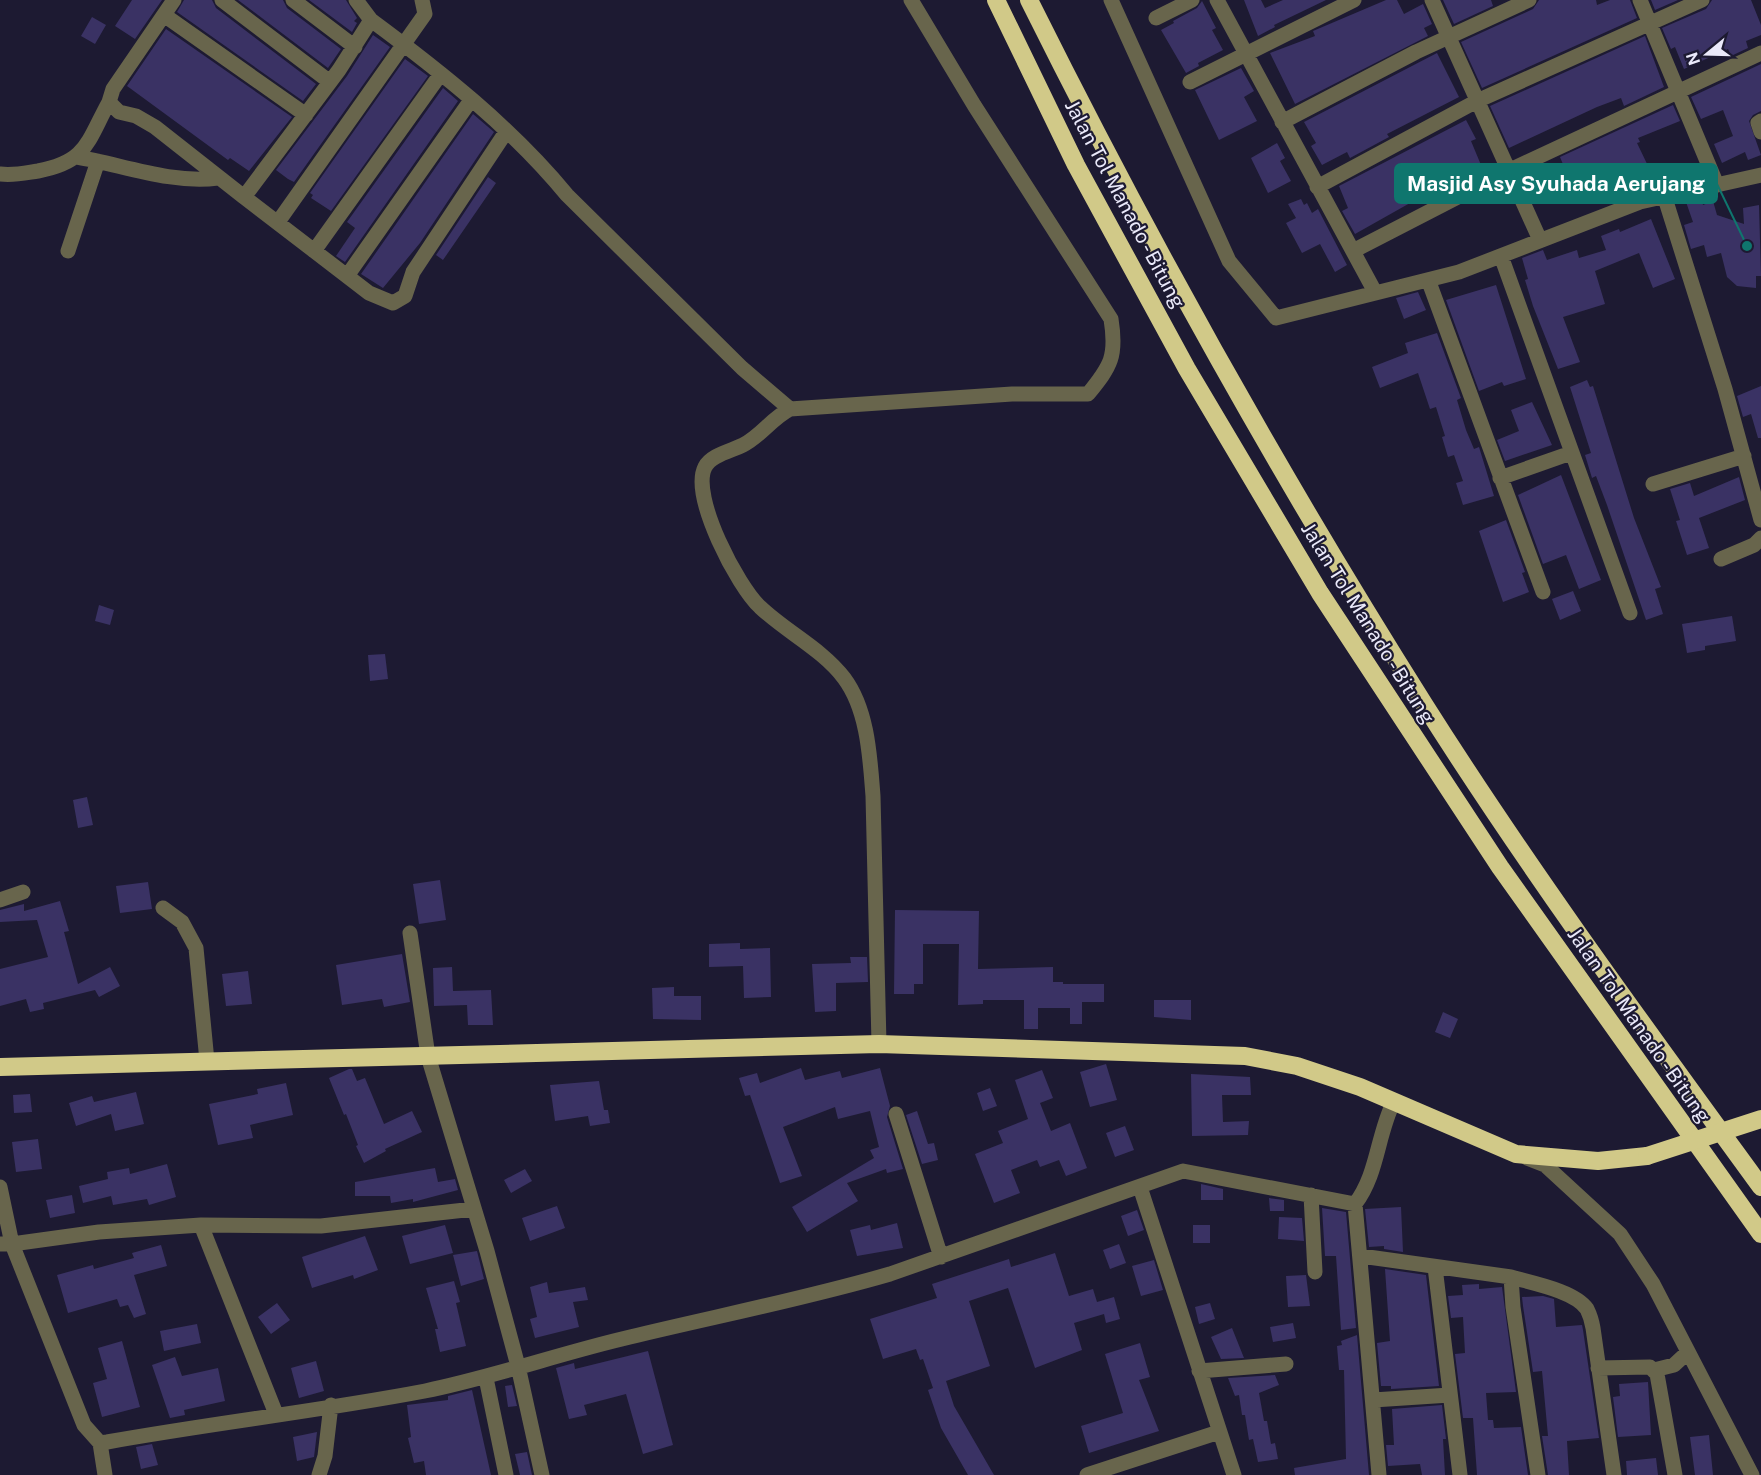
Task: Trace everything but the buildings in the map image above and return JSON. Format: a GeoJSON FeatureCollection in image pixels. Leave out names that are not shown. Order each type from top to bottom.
{"type":"FeatureCollection","features":[{"type":"Feature","properties":{"kind":"highway","name":"Jalan Tol Manado - Bitung"},"geometry":{"type":"LineString","coordinates":[[996,0],[1077,165],[1165,329],[1320,593],[1493,857],[1761,1234]]}},
{"type":"Feature","properties":{"kind":"highway","name":"Jalan Tol Manado - Bitung"},"geometry":{"type":"LineString","coordinates":[[1029,0],[1105,152],[1166,264],[1346,578],[1426,707],[1641,1022],[1761,1187]]}},
{"type":"Feature","properties":{"kind":"highway"},"geometry":{"type":"LineString","coordinates":[[0,1067],[879,1044],[1245,1056],[1297,1066],[1394,1101],[1516,1154],[1598,1161],[1647,1156],[1761,1119]]}},
{"type":"Feature","properties":{"kind":"street"},"geometry":{"type":"LineString","coordinates":[[1,178],[51,169],[77,157],[109,102],[113,88],[174,0]]}},
{"type":"Feature","properties":{"kind":"street"},"geometry":{"type":"LineString","coordinates":[[222,0],[330,82]]}},
{"type":"Feature","properties":{"kind":"street"},"geometry":{"type":"LineString","coordinates":[[293,0],[355,47]]}},
{"type":"Feature","properties":{"kind":"street"},"geometry":{"type":"LineString","coordinates":[[357,0],[371,20],[471,100],[548,171],[567,195],[742,368],[790,409]]}},
{"type":"Feature","properties":{"kind":"street"},"geometry":{"type":"LineString","coordinates":[[278,222],[404,47],[425,14],[422,0]]}},
{"type":"Feature","properties":{"kind":"street"},"geometry":{"type":"LineString","coordinates":[[879,1044],[873,796],[870,757],[858,707],[844,678],[822,656],[759,606],[746,590],[702,497],[703,470],[708,462],[755,438],[781,413],[790,409],[1012,394],[1088,394],[1106,371],[1116,345],[1111,319],[974,105],[911,0]]}},
{"type":"Feature","properties":{"kind":"street"},"geometry":{"type":"LineString","coordinates":[[1111,0],[1229,261],[1276,318],[1375,292],[1430,282],[1664,195],[1761,176]]}},
{"type":"Feature","properties":{"kind":"street"},"geometry":{"type":"LineString","coordinates":[[1156,18],[1192,0]]}},
{"type":"Feature","properties":{"kind":"street"},"geometry":{"type":"LineString","coordinates":[[1217,0],[1375,292]]}},
{"type":"Feature","properties":{"kind":"street"},"geometry":{"type":"LineString","coordinates":[[1190,82],[1354,0]]}},
{"type":"Feature","properties":{"kind":"street"},"geometry":{"type":"LineString","coordinates":[[1432,0],[1510,170],[1539,240]]}},
{"type":"Feature","properties":{"kind":"street"},"geometry":{"type":"LineString","coordinates":[[1282,122],[1447,37],[1529,0]]}},
{"type":"Feature","properties":{"kind":"street"},"geometry":{"type":"LineString","coordinates":[[1640,0],[1717,185]]}},
{"type":"Feature","properties":{"kind":"street"},"geometry":{"type":"LineString","coordinates":[[1317,187],[1477,101],[1702,0]]}},
{"type":"Feature","properties":{"kind":"street"},"geometry":{"type":"LineString","coordinates":[[164,15],[306,115]]}},
{"type":"Feature","properties":{"kind":"street"},"geometry":{"type":"LineString","coordinates":[[244,197],[330,82],[371,20]]}},
{"type":"Feature","properties":{"kind":"street"},"geometry":{"type":"LineString","coordinates":[[1353,251],[1510,170],[1761,53]]}},
{"type":"Feature","properties":{"kind":"street"},"geometry":{"type":"LineString","coordinates":[[314,250],[440,75]]}},
{"type":"Feature","properties":{"kind":"street"},"geometry":{"type":"LineString","coordinates":[[347,276],[471,100]]}},
{"type":"Feature","properties":{"kind":"street"},"geometry":{"type":"LineString","coordinates":[[109,102],[119,112],[136,116],[155,127],[218,178],[347,276],[384,301],[399,301],[405,296],[413,272],[506,132]]}},
{"type":"Feature","properties":{"kind":"street"},"geometry":{"type":"LineString","coordinates":[[1761,121],[1758,123],[1761,132]]}},
{"type":"Feature","properties":{"kind":"street"},"geometry":{"type":"LineString","coordinates":[[77,157],[177,179],[196,181],[218,178]]}},
{"type":"Feature","properties":{"kind":"street"},"geometry":{"type":"LineString","coordinates":[[68,251],[98,161]]}},
{"type":"Feature","properties":{"kind":"street"},"geometry":{"type":"LineString","coordinates":[[1664,195],[1744,456],[1761,520]]}},
{"type":"Feature","properties":{"kind":"street"},"geometry":{"type":"LineString","coordinates":[[1501,256],[1630,613]]}},
{"type":"Feature","properties":{"kind":"street"},"geometry":{"type":"LineString","coordinates":[[1430,282],[1543,592]]}},
{"type":"Feature","properties":{"kind":"street"},"geometry":{"type":"LineString","coordinates":[[1500,478],[1571,453]]}},
{"type":"Feature","properties":{"kind":"street"},"geometry":{"type":"LineString","coordinates":[[1653,484],[1744,456]]}},
{"type":"Feature","properties":{"kind":"street"},"geometry":{"type":"LineString","coordinates":[[1721,559],[1754,545],[1761,538]]}},
{"type":"Feature","properties":{"kind":"street"},"geometry":{"type":"LineString","coordinates":[[0,900],[23,892]]}},
{"type":"Feature","properties":{"kind":"street"},"geometry":{"type":"LineString","coordinates":[[164,908],[182,922],[196,948],[207,1061]]}},
{"type":"Feature","properties":{"kind":"street"},"geometry":{"type":"LineString","coordinates":[[410,933],[428,1056],[518,1366],[542,1475]]}},
{"type":"Feature","properties":{"kind":"street"},"geometry":{"type":"LineString","coordinates":[[1379,1475],[1355,1204],[1370,1181],[1379,1138],[1394,1101]]}},
{"type":"Feature","properties":{"kind":"street"},"geometry":{"type":"LineString","coordinates":[[896,1114],[941,1257]]}},
{"type":"Feature","properties":{"kind":"street"},"geometry":{"type":"LineString","coordinates":[[1516,1154],[1545,1165],[1620,1234],[1653,1284],[1752,1475]]}},
{"type":"Feature","properties":{"kind":"street"},"geometry":{"type":"LineString","coordinates":[[100,1443],[423,1391],[486,1378],[518,1366],[840,1288],[941,1257],[1169,1175],[1192,1172],[1355,1204]]}},
{"type":"Feature","properties":{"kind":"street"},"geometry":{"type":"LineString","coordinates":[[1140,1186],[1234,1475]]}},
{"type":"Feature","properties":{"kind":"street"},"geometry":{"type":"LineString","coordinates":[[0,1187],[6,1244],[84,1425],[100,1443],[100,1474]]}},
{"type":"Feature","properties":{"kind":"street"},"geometry":{"type":"LineString","coordinates":[[1311,1195],[1315,1272]]}},
{"type":"Feature","properties":{"kind":"street"},"geometry":{"type":"LineString","coordinates":[[6,1244],[99,1232],[201,1225],[321,1226],[474,1209]]}},
{"type":"Feature","properties":{"kind":"street"},"geometry":{"type":"LineString","coordinates":[[201,1225],[276,1414]]}},
{"type":"Feature","properties":{"kind":"street"},"geometry":{"type":"LineString","coordinates":[[1361,1256],[1511,1277],[1578,1300],[1586,1308],[1593,1328],[1614,1475]]}},
{"type":"Feature","properties":{"kind":"street"},"geometry":{"type":"LineString","coordinates":[[1435,1266],[1460,1475]]}},
{"type":"Feature","properties":{"kind":"street"},"geometry":{"type":"LineString","coordinates":[[1511,1277],[1517,1341],[1538,1475]]}},
{"type":"Feature","properties":{"kind":"street"},"geometry":{"type":"LineString","coordinates":[[1654,1370],[1674,1365],[1688,1352]]}},
{"type":"Feature","properties":{"kind":"street"},"geometry":{"type":"LineString","coordinates":[[1199,1371],[1286,1364]]}},
{"type":"Feature","properties":{"kind":"street"},"geometry":{"type":"LineString","coordinates":[[1598,1368],[1650,1367],[1657,1374],[1675,1475]]}},
{"type":"Feature","properties":{"kind":"street"},"geometry":{"type":"LineString","coordinates":[[486,1378],[506,1475]]}},
{"type":"Feature","properties":{"kind":"street"},"geometry":{"type":"LineString","coordinates":[[1373,1400],[1450,1395]]}},
{"type":"Feature","properties":{"kind":"street"},"geometry":{"type":"LineString","coordinates":[[319,1475],[325,1456],[331,1405]]}},
{"type":"Feature","properties":{"kind":"street"},"geometry":{"type":"LineString","coordinates":[[1087,1475],[1126,1469],[1219,1432]]}},
{"type":"Feature","properties":{"kind":"place","name":"Masjid Asy Syuhada Aerujang"},"geometry":{"type":"Point","coordinates":[1747,246]}}]}
